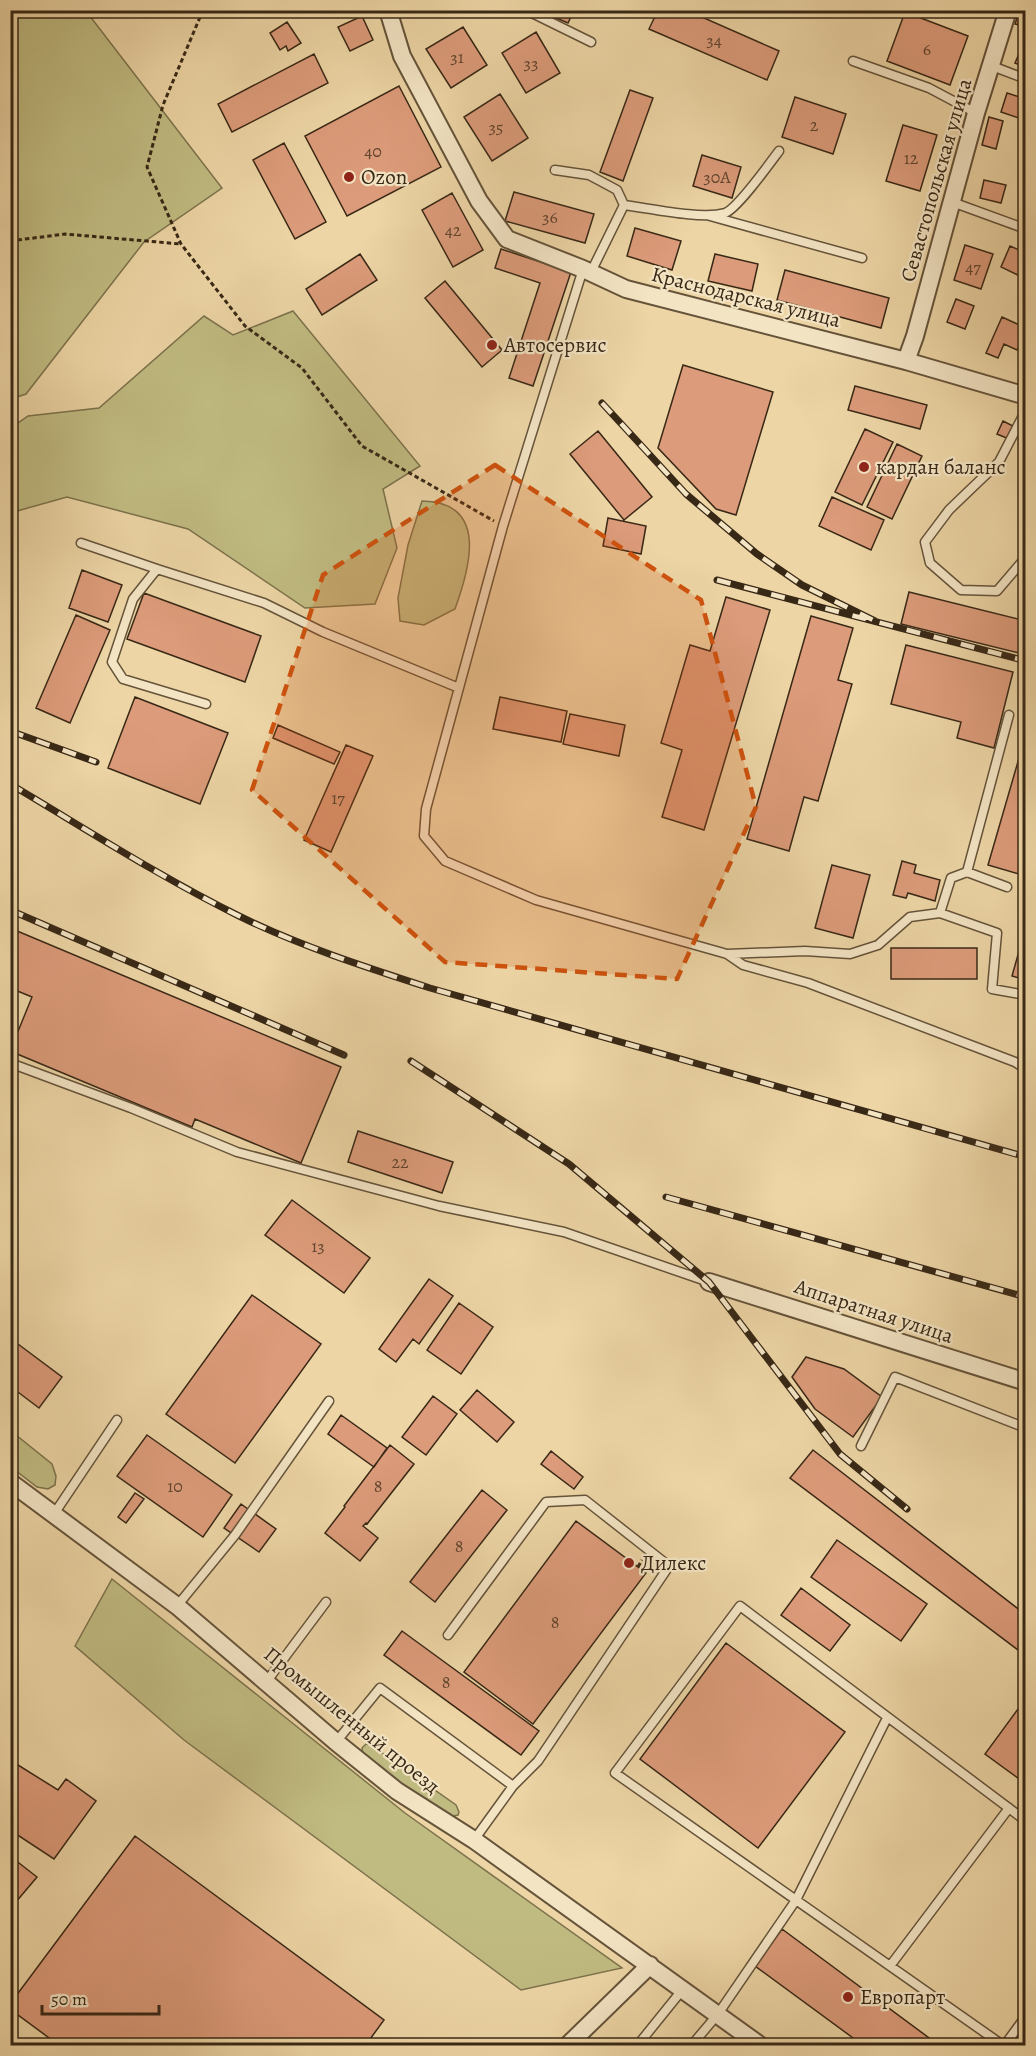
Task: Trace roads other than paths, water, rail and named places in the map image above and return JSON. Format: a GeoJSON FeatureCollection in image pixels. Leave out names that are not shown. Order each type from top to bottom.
{"type":"FeatureCollection","features":[{"type":"Feature","properties":{"kind":"street","name":"Краснодарская улица"},"geometry":{"type":"LineString","coordinates":[[388,10],[402,56],[478,201],[507,239],[587,270],[626,289],[906,361],[1026,396]]}},
{"type":"Feature","properties":{"kind":"street","name":"Севастопольская улица"},"geometry":{"type":"LineString","coordinates":[[906,361],[915,336],[976,113],[1008,10]]}},
{"type":"Feature","properties":{"kind":"street","name":"Аппаратная улица"},"geometry":{"type":"LineString","coordinates":[[709,1282],[1026,1382]]}},
{"type":"Feature","properties":{"kind":"street","name":"Промышленный проезд"},"geometry":{"type":"LineString","coordinates":[[10,1482],[177,1606],[397,1791],[474,1840],[761,2046]]}},
{"type":"Feature","properties":{"kind":"street"},"geometry":{"type":"LineString","coordinates":[[567,2046],[650,1965]]}},
{"type":"Feature","properties":{"kind":"lane"},"geometry":{"type":"LineString","coordinates":[[530,10],[591,42]]}},
{"type":"Feature","properties":{"kind":"lane"},"geometry":{"type":"LineString","coordinates":[[853,61],[929,88],[976,113]]}},
{"type":"Feature","properties":{"kind":"lane"},"geometry":{"type":"LineString","coordinates":[[992,66],[1026,79]]}},
{"type":"Feature","properties":{"kind":"lane"},"geometry":{"type":"LineString","coordinates":[[707,215],[727,212],[763,174],[779,151]]}},
{"type":"Feature","properties":{"kind":"lane"},"geometry":{"type":"LineString","coordinates":[[555,170],[589,175],[618,190],[624,205]]}},
{"type":"Feature","properties":{"kind":"lane"},"geometry":{"type":"LineString","coordinates":[[952,202],[1026,229]]}},
{"type":"Feature","properties":{"kind":"lane"},"geometry":{"type":"LineString","coordinates":[[624,205],[707,215],[862,258]]}},
{"type":"Feature","properties":{"kind":"lane"},"geometry":{"type":"LineString","coordinates":[[624,205],[587,270],[503,526],[426,809],[424,836],[446,861],[536,900],[727,954],[804,951],[850,954],[878,945],[910,916],[940,914],[997,933],[992,988],[1026,996]]}},
{"type":"Feature","properties":{"kind":"lane"},"geometry":{"type":"LineString","coordinates":[[1026,410],[999,462],[949,510],[925,542],[930,563],[961,590],[997,591],[1026,557]]}},
{"type":"Feature","properties":{"kind":"lane"},"geometry":{"type":"LineString","coordinates":[[81,543],[264,603],[323,632],[459,688]]}},
{"type":"Feature","properties":{"kind":"lane"},"geometry":{"type":"LineString","coordinates":[[157,569],[133,599],[112,662],[123,679],[206,704]]}},
{"type":"Feature","properties":{"kind":"lane"},"geometry":{"type":"LineString","coordinates":[[967,872],[1009,715]]}},
{"type":"Feature","properties":{"kind":"lane"},"geometry":{"type":"LineString","coordinates":[[940,914],[951,878],[967,872],[1007,887]]}},
{"type":"Feature","properties":{"kind":"lane"},"geometry":{"type":"LineString","coordinates":[[727,954],[743,965],[808,983],[1015,1062],[1026,1069]]}},
{"type":"Feature","properties":{"kind":"lane"},"geometry":{"type":"LineString","coordinates":[[10,1063],[131,1108],[237,1152],[439,1206],[564,1233],[709,1282]]}},
{"type":"Feature","properties":{"kind":"lane"},"geometry":{"type":"LineString","coordinates":[[861,1446],[895,1377],[1026,1428]]}},
{"type":"Feature","properties":{"kind":"lane"},"geometry":{"type":"LineString","coordinates":[[177,1606],[235,1535],[329,1401]]}},
{"type":"Feature","properties":{"kind":"lane"},"geometry":{"type":"LineString","coordinates":[[54,1514],[117,1420]]}},
{"type":"Feature","properties":{"kind":"lane"},"geometry":{"type":"LineString","coordinates":[[448,1635],[546,1502],[585,1500],[669,1566],[538,1761],[513,1786],[474,1840]]}},
{"type":"Feature","properties":{"kind":"lane"},"geometry":{"type":"LineString","coordinates":[[267,1681],[326,1602]]}},
{"type":"Feature","properties":{"kind":"lane"},"geometry":{"type":"LineString","coordinates":[[1026,1821],[740,1606],[615,1773],[1004,2046],[1026,2016]]}},
{"type":"Feature","properties":{"kind":"lane"},"geometry":{"type":"LineString","coordinates":[[336,1742],[380,1688],[513,1786]]}},
{"type":"Feature","properties":{"kind":"lane"},"geometry":{"type":"LineString","coordinates":[[691,2046],[718,2014],[796,1900],[887,1718]]}},
{"type":"Feature","properties":{"kind":"lane"},"geometry":{"type":"LineString","coordinates":[[890,1966],[1009,1808]]}},
{"type":"Feature","properties":{"kind":"lane"},"geometry":{"type":"LineString","coordinates":[[638,2046],[683,1989]]}},
{"type":"Feature","properties":{"kind":"railway"},"geometry":{"type":"LineString","coordinates":[[602,403],[686,494],[757,554],[802,585],[875,621]]}},
{"type":"Feature","properties":{"kind":"railway"},"geometry":{"type":"LineString","coordinates":[[717,580],[1026,661]]}},
{"type":"Feature","properties":{"kind":"railway"},"geometry":{"type":"LineString","coordinates":[[10,731],[96,762]]}},
{"type":"Feature","properties":{"kind":"railway"},"geometry":{"type":"LineString","coordinates":[[10,784],[210,901],[262,927],[333,955],[430,988],[1026,1157]]}},
{"type":"Feature","properties":{"kind":"railway"},"geometry":{"type":"LineString","coordinates":[[10,910],[344,1055]]}},
{"type":"Feature","properties":{"kind":"railway"},"geometry":{"type":"LineString","coordinates":[[10,931],[14,933]]}},
{"type":"Feature","properties":{"kind":"railway"},"geometry":{"type":"LineString","coordinates":[[411,1061],[569,1164],[709,1282],[840,1454],[907,1509]]}},
{"type":"Feature","properties":{"kind":"railway"},"geometry":{"type":"LineString","coordinates":[[666,1197],[1026,1297]]}},
{"type":"Feature","properties":{"kind":"place","name":"Ozon"},"geometry":{"type":"Point","coordinates":[349,177]}},
{"type":"Feature","properties":{"kind":"place","name":"Автосервис"},"geometry":{"type":"Point","coordinates":[492,345]}},
{"type":"Feature","properties":{"kind":"place","name":"кардан баланс"},"geometry":{"type":"Point","coordinates":[864,467]}},
{"type":"Feature","properties":{"kind":"place","name":"Дилекс"},"geometry":{"type":"Point","coordinates":[629,1563]}},
{"type":"Feature","properties":{"kind":"place","name":"Европарт"},"geometry":{"type":"Point","coordinates":[848,1997]}}]}
